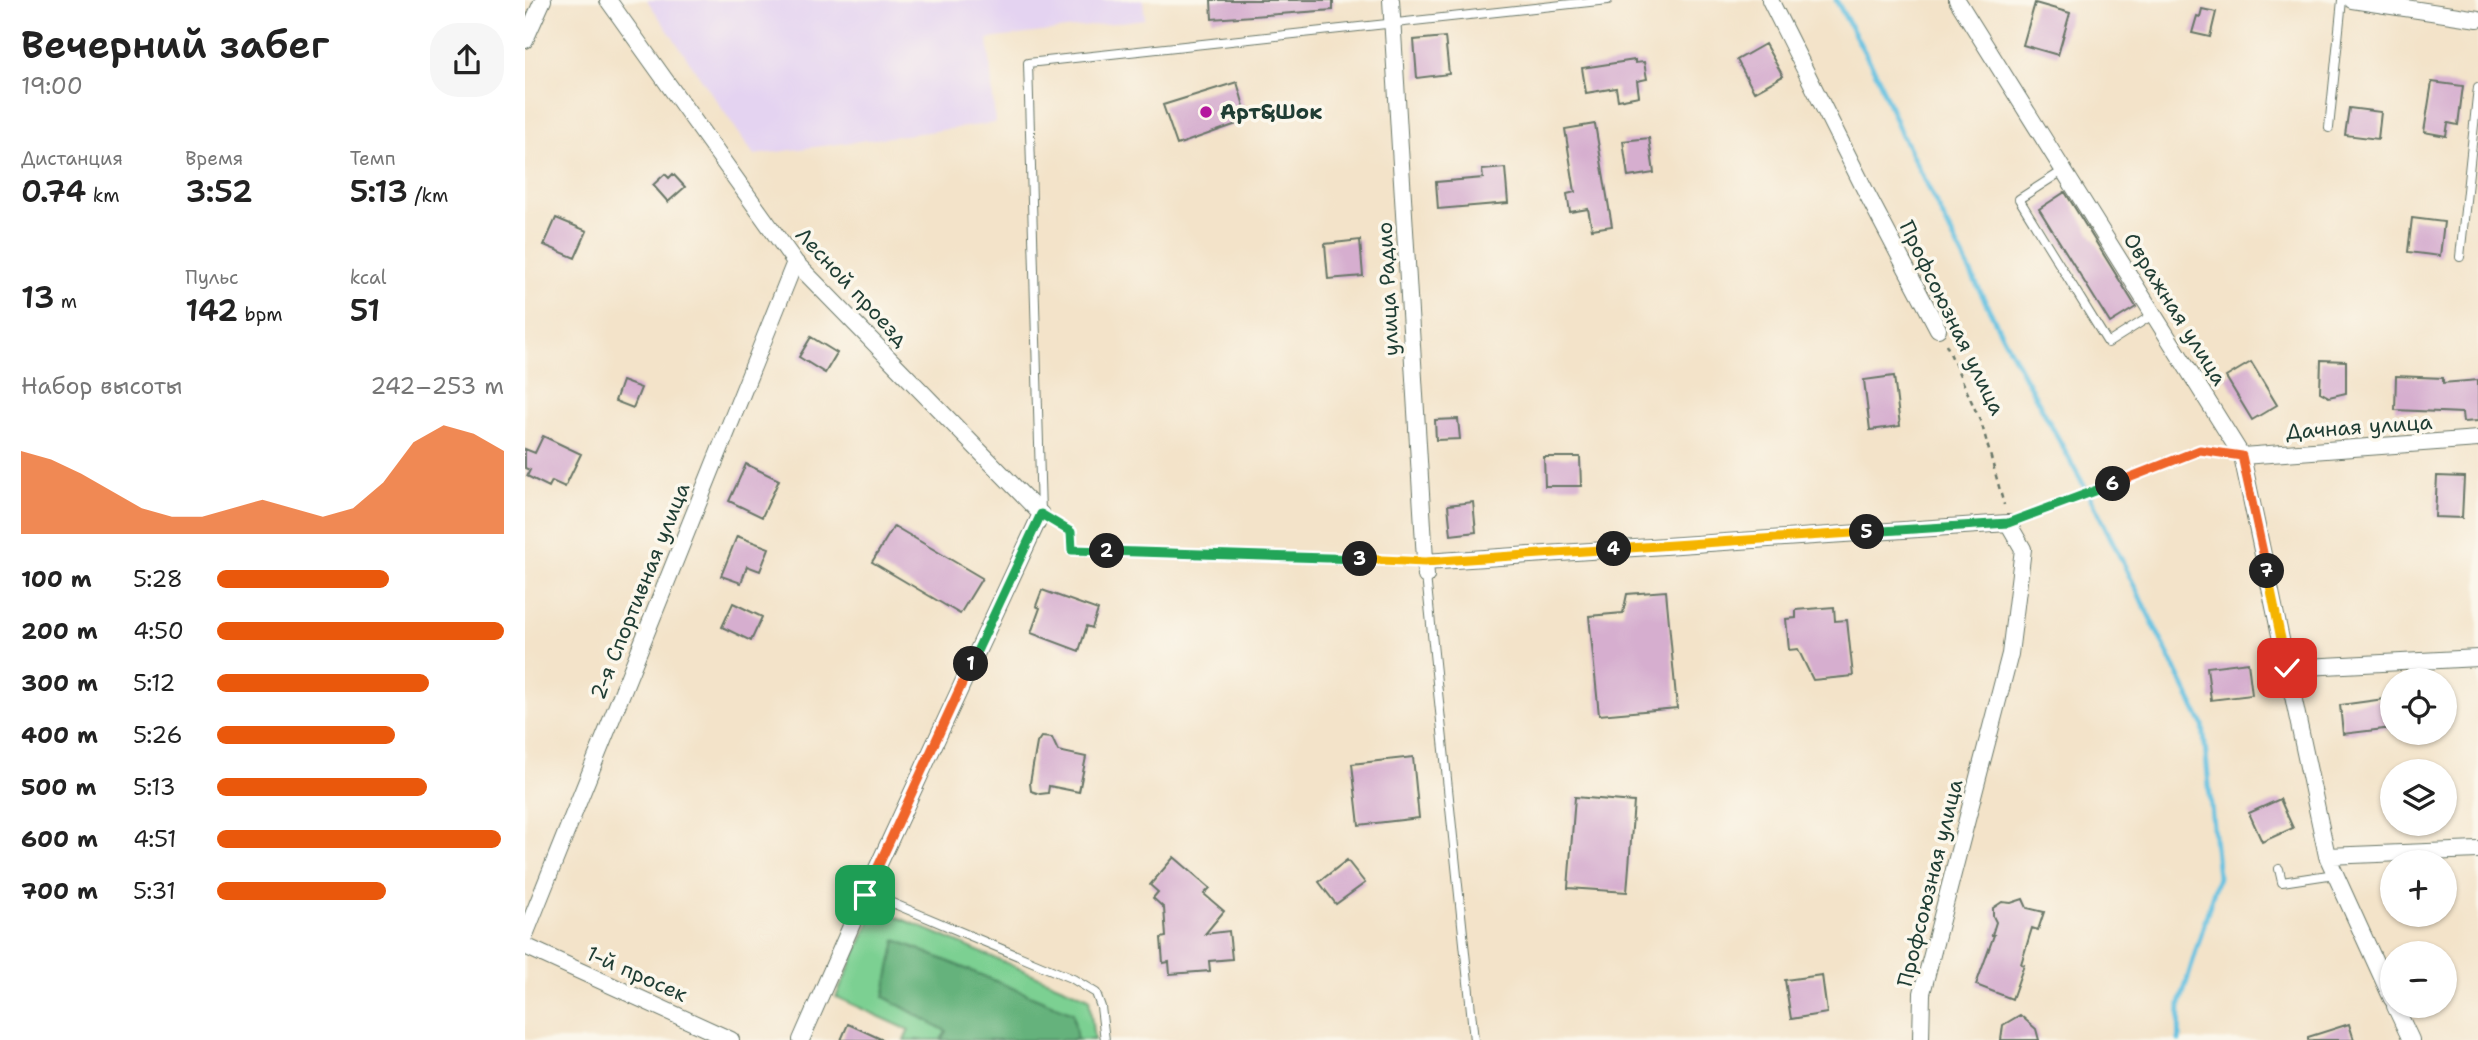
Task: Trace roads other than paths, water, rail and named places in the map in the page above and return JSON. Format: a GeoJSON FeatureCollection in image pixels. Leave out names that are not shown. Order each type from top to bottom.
{"type":"FeatureCollection","features":[{"type":"Feature","properties":{"kind":"street"},"geometry":{"type":"LineString","coordinates":[[525,40],[543,0]]}},
{"type":"Feature","properties":{"kind":"street","name":"Лесной проезд"},"geometry":{"type":"LineString","coordinates":[[608,0],[795,262],[1041,514]]}},
{"type":"Feature","properties":{"kind":"street","name":"улица Радио"},"geometry":{"type":"LineString","coordinates":[[1391,0],[1425,569]]}},
{"type":"Feature","properties":{"kind":"street","name":"Профсоюзная улица"},"geometry":{"type":"LineString","coordinates":[[1770,0],[1938,328]]}},
{"type":"Feature","properties":{"kind":"street","name":"Овражная улица"},"geometry":{"type":"LineString","coordinates":[[1958,0],[2242,456],[2327,856],[2380,973]]}},
{"type":"Feature","properties":{"kind":"street"},"geometry":{"type":"LineString","coordinates":[[2352,0],[2478,19]]}},
{"type":"Feature","properties":{"kind":"street","name":"2-я Спортивная улица"},"geometry":{"type":"LineString","coordinates":[[525,935],[539,911],[795,262]]}},
{"type":"Feature","properties":{"kind":"street","name":"Дачная улица"},"geometry":{"type":"LineString","coordinates":[[2242,456],[2478,439]]}},
{"type":"Feature","properties":{"kind":"street"},"geometry":{"type":"LineString","coordinates":[[801,1040],[866,892],[1041,514]]}},
{"type":"Feature","properties":{"kind":"street","name":"Профсоюзная улица"},"geometry":{"type":"LineString","coordinates":[[1425,569],[2008,523],[2023,549],[2010,654],[1921,993],[1921,1040]]}},
{"type":"Feature","properties":{"kind":"street"},"geometry":{"type":"LineString","coordinates":[[2287,668],[2478,658]]}},
{"type":"Feature","properties":{"kind":"street"},"geometry":{"type":"LineString","coordinates":[[2327,856],[2478,850]]}},
{"type":"Feature","properties":{"kind":"street","name":"1-й просек"},"geometry":{"type":"LineString","coordinates":[[525,946],[731,1040]]}},
{"type":"Feature","properties":{"kind":"street"},"geometry":{"type":"LineString","coordinates":[[2401,1018],[2411,1040]]}},
{"type":"Feature","properties":{"kind":"lane"},"geometry":{"type":"LineString","coordinates":[[1041,514],[1028,63],[1608,0]]}},
{"type":"Feature","properties":{"kind":"lane"},"geometry":{"type":"LineString","coordinates":[[2329,128],[2342,0]]}},
{"type":"Feature","properties":{"kind":"lane"},"geometry":{"type":"LineString","coordinates":[[2460,257],[2478,87]]}},
{"type":"Feature","properties":{"kind":"lane"},"geometry":{"type":"LineString","coordinates":[[2064,170],[2019,199],[2101,332],[2108,343],[2154,314]]}},
{"type":"Feature","properties":{"kind":"lane"},"geometry":{"type":"LineString","coordinates":[[1072,550],[1425,569],[1474,1040]]}},
{"type":"Feature","properties":{"kind":"lane"},"geometry":{"type":"LineString","coordinates":[[2279,869],[2282,882],[2335,874]]}},
{"type":"Feature","properties":{"kind":"lane"},"geometry":{"type":"LineString","coordinates":[[866,892],[1073,979],[1096,993],[1101,1007],[1105,1040]]}},
{"type":"Feature","properties":{"kind":"waterway"},"geometry":{"type":"LineString","coordinates":[[1836,0],[1877,75],[1899,129],[2004,339],[2095,506],[2203,725],[2218,877],[2180,1004],[2179,1040]]}},
{"type":"Feature","properties":{"kind":"place","name":"Арт&Шок"},"geometry":{"type":"Point","coordinates":[1206,112]}}]}
